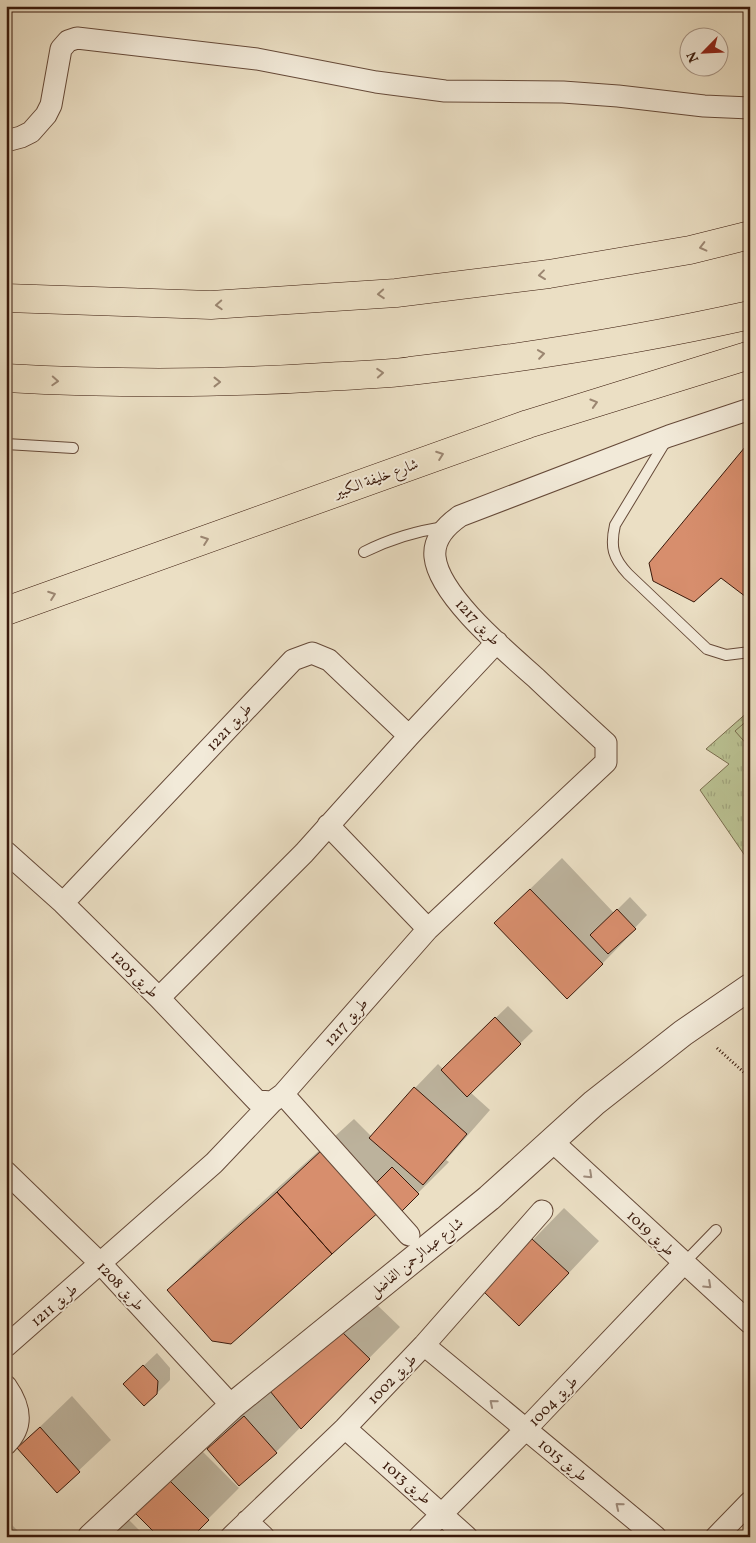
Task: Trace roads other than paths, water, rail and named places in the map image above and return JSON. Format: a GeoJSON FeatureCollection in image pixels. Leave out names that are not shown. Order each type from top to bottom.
{"type":"FeatureCollection","features":[{"type":"Feature","properties":{"kind":"main road"},"geometry":{"type":"LineString","coordinates":[[6,298],[211,305],[396,294],[559,272],[690,250],[750,235]]}},
{"type":"Feature","properties":{"kind":"main road"},"geometry":{"type":"LineString","coordinates":[[6,378],[80,382],[244,382],[409,372],[617,342],[750,316]]}},
{"type":"Feature","properties":{"kind":"main road","name":"شارع خليفة الكبير"},"geometry":{"type":"LineString","coordinates":[[6,611],[528,424],[750,355]]}},
{"type":"Feature","properties":{"kind":"street"},"geometry":{"type":"LineString","coordinates":[[6,141],[21,137],[30,132],[46,115],[51,105],[61,48],[68,41],[77,38],[257,59],[376,82],[445,91],[563,92],[704,106],[750,108]]}},
{"type":"Feature","properties":{"kind":"street"},"geometry":{"type":"LineString","coordinates":[[446,526],[460,516],[669,436],[750,409]]}},
{"type":"Feature","properties":{"kind":"street","name":"طريق 1217"},"geometry":{"type":"LineString","coordinates":[[101,1264],[214,1163],[428,929],[606,762],[606,743],[496,642],[462,606],[446,585],[437,567],[434,554],[446,526]]}},
{"type":"Feature","properties":{"kind":"street"},"geometry":{"type":"LineString","coordinates":[[159,998],[304,853],[496,642]]}},
{"type":"Feature","properties":{"kind":"street","name":"طريق 1221"},"geometry":{"type":"LineString","coordinates":[[63,902],[293,660],[312,654],[329,660],[409,736]]}},
{"type":"Feature","properties":{"kind":"street"},"geometry":{"type":"LineString","coordinates":[[328,825],[428,929]]}},
{"type":"Feature","properties":{"kind":"street","name":"طريق 1205"},"geometry":{"type":"LineString","coordinates":[[6,852],[63,902],[159,998],[271,1099],[409,1235]]}},
{"type":"Feature","properties":{"kind":"street","name":"شارع عبدالرحمن الفاضل"},"geometry":{"type":"LineString","coordinates":[[91,1537],[232,1406],[489,1198],[638,1067],[683,1033],[750,987]]}},
{"type":"Feature","properties":{"kind":"street","name":"طريق 1019"},"geometry":{"type":"LineString","coordinates":[[553,1142],[750,1323]]}},
{"type":"Feature","properties":{"kind":"street","name":"طريق 1208"},"geometry":{"type":"LineString","coordinates":[[6,1172],[101,1264],[232,1406]]}},
{"type":"Feature","properties":{"kind":"street","name":"طريق 1002"},"geometry":{"type":"LineString","coordinates":[[230,1537],[345,1428],[424,1345],[542,1211]]}},
{"type":"Feature","properties":{"kind":"street","name":"طريق 1004"},"geometry":{"type":"LineString","coordinates":[[419,1537],[525,1430],[684,1263]]}},
{"type":"Feature","properties":{"kind":"street","name":"طريق 1211"},"geometry":{"type":"LineString","coordinates":[[6,1346],[101,1264]]}},
{"type":"Feature","properties":{"kind":"street","name":"طريق 1015"},"geometry":{"type":"LineString","coordinates":[[424,1345],[656,1537]]}},
{"type":"Feature","properties":{"kind":"street"},"geometry":{"type":"LineString","coordinates":[[6,1386],[14,1398],[20,1417],[14,1436],[6,1444]]}},
{"type":"Feature","properties":{"kind":"street","name":"طريق 1013"},"geometry":{"type":"LineString","coordinates":[[345,1428],[468,1537]]}},
{"type":"Feature","properties":{"kind":"street"},"geometry":{"type":"LineString","coordinates":[[716,1537],[750,1502]]}},
{"type":"Feature","properties":{"kind":"street"},"geometry":{"type":"LineString","coordinates":[[247,1521],[264,1537]]}},
{"type":"Feature","properties":{"kind":"lane"},"geometry":{"type":"LineString","coordinates":[[669,436],[615,526],[612,539],[614,552],[619,564],[628,574],[707,648],[726,655],[750,652]]}},
{"type":"Feature","properties":{"kind":"lane"},"geometry":{"type":"LineString","coordinates":[[6,444],[73,448]]}},
{"type":"Feature","properties":{"kind":"lane"},"geometry":{"type":"LineString","coordinates":[[364,552],[404,534],[446,526]]}},
{"type":"Feature","properties":{"kind":"lane"},"geometry":{"type":"LineString","coordinates":[[684,1263],[716,1230]]}}]}
